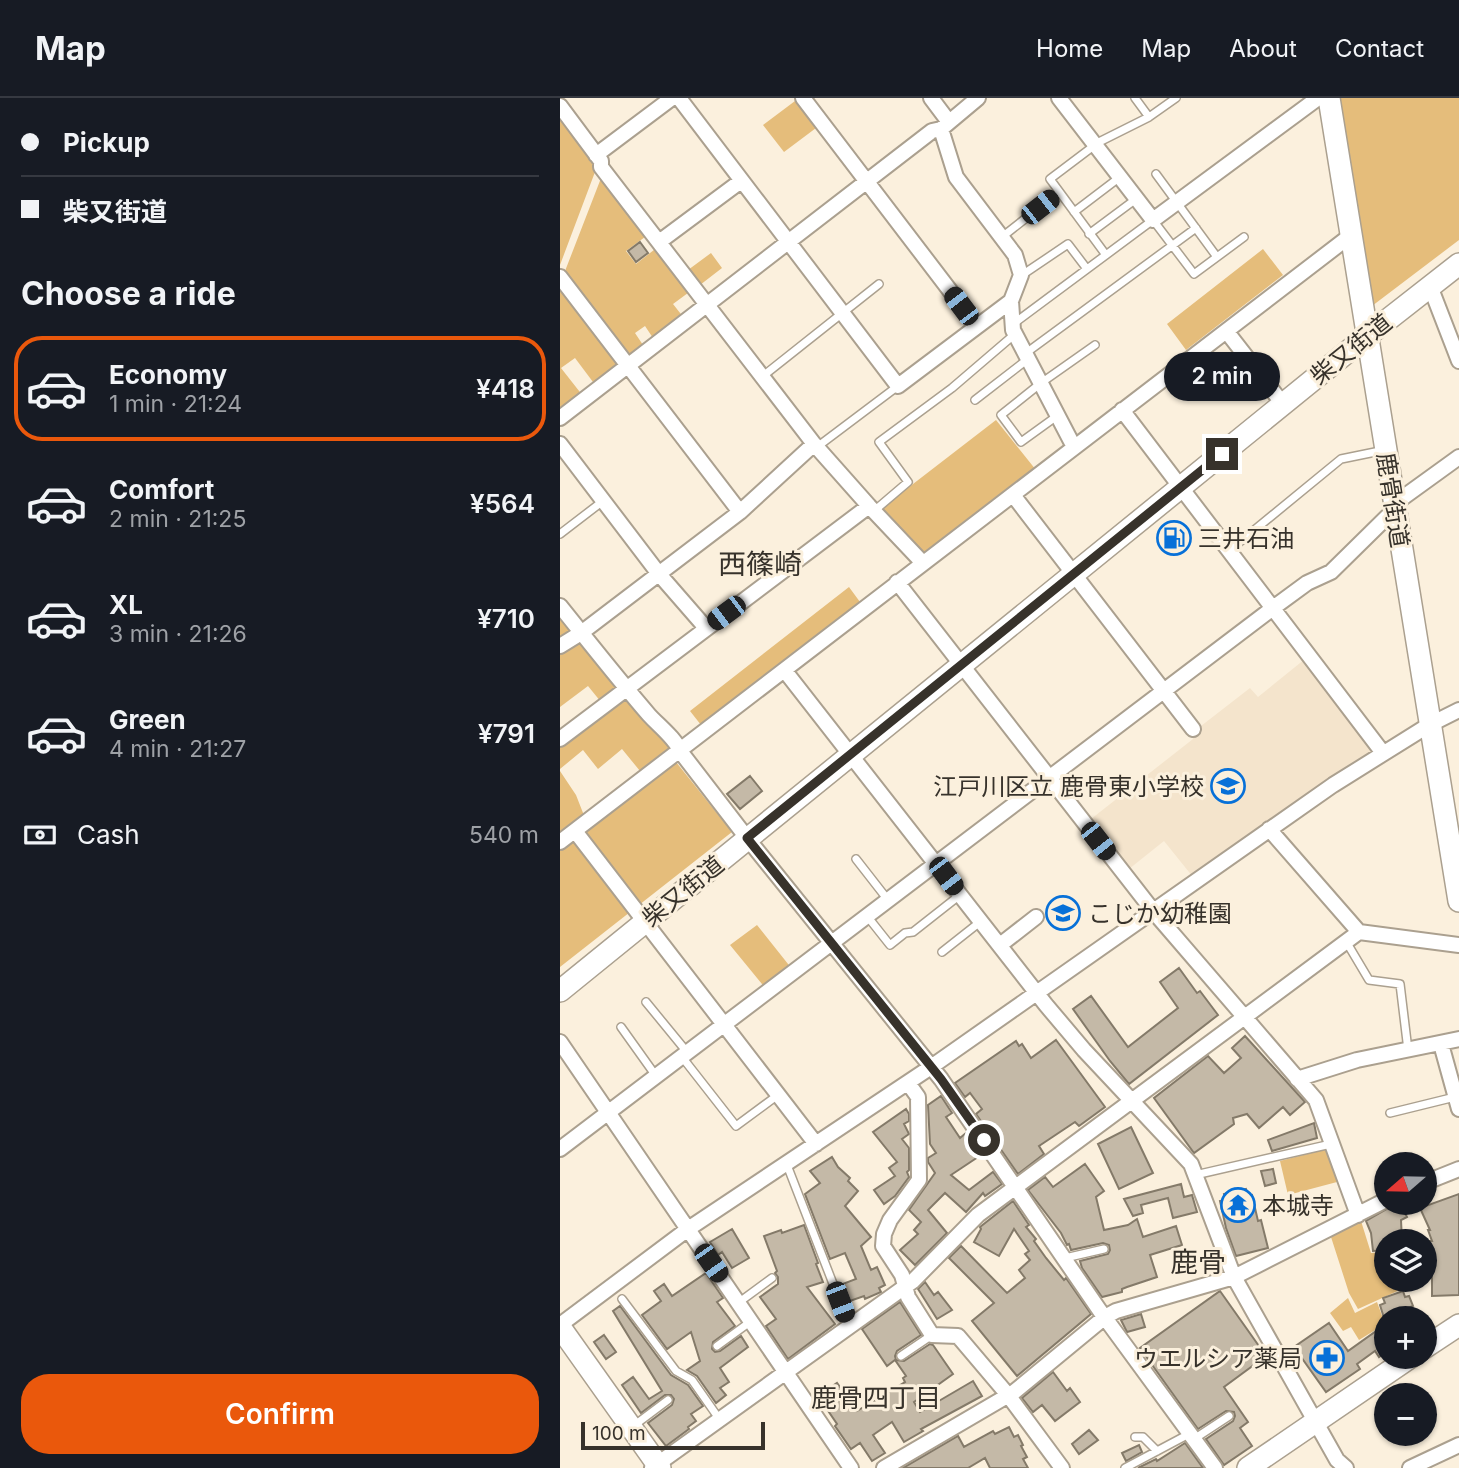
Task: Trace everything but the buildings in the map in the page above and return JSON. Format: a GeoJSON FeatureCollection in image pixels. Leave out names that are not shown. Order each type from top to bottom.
{"type":"FeatureCollection","features":[{"type":"Feature","properties":{"kind":"street"},"geometry":{"type":"LineString","coordinates":[[596,155],[672,98]]}},
{"type":"Feature","properties":{"kind":"street"},"geometry":{"type":"LineString","coordinates":[[679,98],[898,386],[1011,301],[1021,275],[1015,255],[956,177],[945,125],[931,98]]}},
{"type":"Feature","properties":{"kind":"street"},"geometry":{"type":"LineString","coordinates":[[803,98],[977,326]]}},
{"type":"Feature","properties":{"kind":"street"},"geometry":{"type":"LineString","coordinates":[[560,418],[978,98]]}},
{"type":"Feature","properties":{"kind":"street"},"geometry":{"type":"LineString","coordinates":[[1059,98],[1153,220],[1318,98]]}},
{"type":"Feature","properties":{"kind":"street","name":"鹿骨街道"},"geometry":{"type":"LineString","coordinates":[[1329,98],[1459,901]]}},
{"type":"Feature","properties":{"kind":"street"},"geometry":{"type":"LineString","coordinates":[[560,106],[601,161],[601,167],[816,445],[922,562]]}},
{"type":"Feature","properties":{"kind":"street"},"geometry":{"type":"LineString","coordinates":[[659,242],[741,181]]}},
{"type":"Feature","properties":{"kind":"street"},"geometry":{"type":"LineString","coordinates":[[560,842],[1350,236]]}},
{"type":"Feature","properties":{"kind":"street","name":"柴又街道"},"geometry":{"type":"LineString","coordinates":[[560,991],[1073,573],[1459,264]]}},
{"type":"Feature","properties":{"kind":"street"},"geometry":{"type":"LineString","coordinates":[[560,278],[740,512]]}},
{"type":"Feature","properties":{"kind":"street"},"geometry":{"type":"LineString","coordinates":[[1430,286],[1459,361]]}},
{"type":"Feature","properties":{"kind":"street"},"geometry":{"type":"LineString","coordinates":[[1011,301],[1014,329],[1074,447]]}},
{"type":"Feature","properties":{"kind":"street"},"geometry":{"type":"LineString","coordinates":[[1227,332],[1283,404]]}},
{"type":"Feature","properties":{"kind":"street"},"geometry":{"type":"LineString","coordinates":[[1122,410],[1383,753]]}},
{"type":"Feature","properties":{"kind":"street"},"geometry":{"type":"LineString","coordinates":[[560,444],[659,575],[706,628]]}},
{"type":"Feature","properties":{"kind":"street"},"geometry":{"type":"LineString","coordinates":[[560,646],[659,575],[740,512],[816,445]]}},
{"type":"Feature","properties":{"kind":"street"},"geometry":{"type":"LineString","coordinates":[[560,1149],[1273,608],[1307,583],[1331,572],[1394,507],[1459,457]]}},
{"type":"Feature","properties":{"kind":"street"},"geometry":{"type":"LineString","coordinates":[[1013,495],[1193,729]]}},
{"type":"Feature","properties":{"kind":"street"},"geometry":{"type":"LineString","coordinates":[[560,740],[706,628],[871,508]]}},
{"type":"Feature","properties":{"kind":"street"},"geometry":{"type":"LineString","coordinates":[[897,582],[1154,912],[1316,1100],[1358,1214]]}},
{"type":"Feature","properties":{"kind":"street"},"geometry":{"type":"LineString","coordinates":[[560,606],[664,733],[677,743],[680,751],[747,838],[931,1067],[1016,1185],[1105,1317],[1215,1468]]}},
{"type":"Feature","properties":{"kind":"street"},"geometry":{"type":"LineString","coordinates":[[785,671],[1037,993],[1084,1050],[1191,1164],[1234,1277],[1338,1460],[1346,1468]]}},
{"type":"Feature","properties":{"kind":"street"},"geometry":{"type":"LineString","coordinates":[[1359,932],[1016,1185],[978,1215],[905,1286],[657,1467],[560,1326],[688,1229],[908,1083],[1269,829],[1383,753],[1459,710]]}},
{"type":"Feature","properties":{"kind":"street"},"geometry":{"type":"LineString","coordinates":[[1269,829],[1359,932],[1459,945]]}},
{"type":"Feature","properties":{"kind":"street"},"geometry":{"type":"LineString","coordinates":[[575,831],[816,1144]]}},
{"type":"Feature","properties":{"kind":"street"},"geometry":{"type":"LineString","coordinates":[[1000,945],[1036,917]]}},
{"type":"Feature","properties":{"kind":"street"},"geometry":{"type":"LineString","coordinates":[[1297,1079],[1357,1060],[1459,1040]]}},
{"type":"Feature","properties":{"kind":"street"},"geometry":{"type":"LineString","coordinates":[[560,1042],[851,1468]]}},
{"type":"Feature","properties":{"kind":"street"},"geometry":{"type":"LineString","coordinates":[[1441,1044],[1457,1103]]}},
{"type":"Feature","properties":{"kind":"street"},"geometry":{"type":"LineString","coordinates":[[908,1083],[918,1097],[919,1180],[890,1220],[884,1234],[883,1246],[902,1275],[908,1297],[932,1335],[958,1336],[1008,1395],[1062,1468]]}},
{"type":"Feature","properties":{"kind":"street"},"geometry":{"type":"LineString","coordinates":[[1437,1178],[1459,1169]]}},
{"type":"Feature","properties":{"kind":"street"},"geometry":{"type":"LineString","coordinates":[[884,1468],[1008,1395],[1116,1311],[1234,1277],[1374,1206]]}},
{"type":"Feature","properties":{"kind":"street"},"geometry":{"type":"LineString","coordinates":[[1437,1339],[1459,1325]]}},
{"type":"Feature","properties":{"kind":"street"},"geometry":{"type":"LineString","coordinates":[[1248,1468],[1393,1369]]}},
{"type":"Feature","properties":{"kind":"street"},"geometry":{"type":"LineString","coordinates":[[1410,1468],[1459,1445]]}},
{"type":"Feature","properties":{"kind":"lane"},"geometry":{"type":"LineString","coordinates":[[1135,98],[1149,117]]}},
{"type":"Feature","properties":{"kind":"lane"},"geometry":{"type":"LineString","coordinates":[[1106,255],[1050,179],[1095,145],[1149,117],[1176,98]]}},
{"type":"Feature","properties":{"kind":"lane"},"geometry":{"type":"LineString","coordinates":[[1156,174],[1217,257]]}},
{"type":"Feature","properties":{"kind":"lane"},"geometry":{"type":"LineString","coordinates":[[1074,212],[1120,177]]}},
{"type":"Feature","properties":{"kind":"lane"},"geometry":{"type":"LineString","coordinates":[[1002,237],[1059,192]]}},
{"type":"Feature","properties":{"kind":"lane"},"geometry":{"type":"LineString","coordinates":[[1089,233],[1136,198]]}},
{"type":"Feature","properties":{"kind":"lane"},"geometry":{"type":"LineString","coordinates":[[871,508],[908,482],[879,442],[951,388],[1014,329],[1087,269],[1153,220],[1194,274],[1244,237]]}},
{"type":"Feature","properties":{"kind":"lane"},"geometry":{"type":"LineString","coordinates":[[975,400],[1027,356],[1171,245],[1196,229]]}},
{"type":"Feature","properties":{"kind":"lane"},"geometry":{"type":"LineString","coordinates":[[1021,275],[1068,244],[1087,269]]}},
{"type":"Feature","properties":{"kind":"lane"},"geometry":{"type":"LineString","coordinates":[[764,376],[880,284]]}},
{"type":"Feature","properties":{"kind":"lane"},"geometry":{"type":"LineString","coordinates":[[1057,416],[1021,442],[1001,415],[1095,345]]}},
{"type":"Feature","properties":{"kind":"lane"},"geometry":{"type":"LineString","coordinates":[[816,445],[898,386]]}},
{"type":"Feature","properties":{"kind":"lane"},"geometry":{"type":"LineString","coordinates":[[1230,550],[1341,459],[1385,450]]}},
{"type":"Feature","properties":{"kind":"lane"},"geometry":{"type":"LineString","coordinates":[[560,534],[603,501]]}},
{"type":"Feature","properties":{"kind":"lane"},"geometry":{"type":"LineString","coordinates":[[856,859],[888,900]]}},
{"type":"Feature","properties":{"kind":"lane"},"geometry":{"type":"LineString","coordinates":[[867,916],[890,945],[905,933],[913,932],[961,895]]}},
{"type":"Feature","properties":{"kind":"lane"},"geometry":{"type":"LineString","coordinates":[[942,952],[981,921]]}},
{"type":"Feature","properties":{"kind":"lane"},"geometry":{"type":"LineString","coordinates":[[1347,943],[1369,980],[1400,984],[1408,1051]]}},
{"type":"Feature","properties":{"kind":"lane"},"geometry":{"type":"LineString","coordinates":[[646,1002],[736,1126],[778,1095]]}},
{"type":"Feature","properties":{"kind":"lane"},"geometry":{"type":"LineString","coordinates":[[621,1027],[657,1076]]}},
{"type":"Feature","properties":{"kind":"lane"},"geometry":{"type":"LineString","coordinates":[[1390,1113],[1457,1103]]}},
{"type":"Feature","properties":{"kind":"lane"},"geometry":{"type":"LineString","coordinates":[[1194,1175],[1331,1144]]}},
{"type":"Feature","properties":{"kind":"lane"},"geometry":{"type":"LineString","coordinates":[[787,1165],[850,1326]]}},
{"type":"Feature","properties":{"kind":"lane"},"geometry":{"type":"LineString","coordinates":[[1065,1258],[1104,1250]]}},
{"type":"Feature","properties":{"kind":"lane"},"geometry":{"type":"LineString","coordinates":[[738,1303],[772,1278]]}},
{"type":"Feature","properties":{"kind":"lane"},"geometry":{"type":"LineString","coordinates":[[622,1299],[676,1371],[692,1380],[720,1420]]}},
{"type":"Feature","properties":{"kind":"lane"},"geometry":{"type":"LineString","coordinates":[[717,1346],[751,1321]]}},
{"type":"Feature","properties":{"kind":"lane"},"geometry":{"type":"LineString","coordinates":[[901,1356],[932,1335]]}},
{"type":"Feature","properties":{"kind":"lane"},"geometry":{"type":"LineString","coordinates":[[631,1427],[668,1400]]}},
{"type":"Feature","properties":{"kind":"lane"},"geometry":{"type":"LineString","coordinates":[[1125,1468],[1229,1416]]}},
{"type":"Feature","properties":{"kind":"lane"},"geometry":{"type":"LineString","coordinates":[[1135,1437],[1143,1437],[1157,1451]]}},
{"type":"Feature","properties":{"kind":"shaded area"},"geometry":{"type":"Polygon","coordinates":[[[799,98],[820,125],[784,152],[763,125],[799,98]]]}},
{"type":"Feature","properties":{"kind":"shaded area"},"geometry":{"type":"Polygon","coordinates":[[[1339,98],[1459,98],[1459,240],[1372,306],[1339,98]]]}},
{"type":"Feature","properties":{"kind":"shaded area"},"geometry":{"type":"Polygon","coordinates":[[[560,115],[598,164],[560,265],[560,115]]]}},
{"type":"Feature","properties":{"kind":"shaded area"},"geometry":{"type":"Polygon","coordinates":[[[603,173],[649,234],[626,251],[636,264],[659,246],[692,290],[673,304],[684,318],[655,341],[645,326],[635,333],[645,348],[596,386],[575,358],[561,368],[583,396],[560,413],[560,284],[603,173]]]}},
{"type":"Feature","properties":{"kind":"shaded area"},"geometry":{"type":"Polygon","coordinates":[[[1263,249],[1283,275],[1186,350],[1167,324],[1263,249]]]}},
{"type":"Feature","properties":{"kind":"shaded area"},"geometry":{"type":"Polygon","coordinates":[[[711,253],[722,268],[700,285],[688,270],[711,253]]]}},
{"type":"Feature","properties":{"kind":"shaded area"},"geometry":{"type":"Polygon","coordinates":[[[996,420],[1036,470],[920,560],[878,511],[996,420]]]}},
{"type":"Feature","properties":{"kind":"shaded area"},"geometry":{"type":"Polygon","coordinates":[[[849,587],[860,602],[701,725],[690,711],[849,587]]]}},
{"type":"Feature","properties":{"kind":"shaded area"},"geometry":{"type":"Polygon","coordinates":[[[560,612],[620,688],[601,702],[588,686],[560,707],[560,612]]]}},
{"type":"Feature","properties":{"kind":"shaded area","name":"江戸川区立 鹿骨東小学校"},"geometry":{"type":"Polygon","coordinates":[[[1305,659],[1373,749],[1372,754],[1193,877],[1164,841],[1129,869],[1091,819],[1193,739],[1192,733],[1250,688],[1258,697],[1305,659]]]}},
{"type":"Feature","properties":{"kind":"shaded area"},"geometry":{"type":"Polygon","coordinates":[[[626,695],[657,733],[673,745],[640,771],[622,749],[598,769],[583,750],[560,769],[560,745],[626,695]]]}},
{"type":"Feature","properties":{"kind":"shaded area"},"geometry":{"type":"Polygon","coordinates":[[[676,762],[732,832],[560,967],[560,771],[576,795],[585,818],[676,762]]]}},
{"type":"Feature","properties":{"kind":"shaded area"},"geometry":{"type":"Polygon","coordinates":[[[757,925],[792,969],[766,989],[730,945],[757,925]]]}},
{"type":"Feature","properties":{"kind":"shaded area"},"geometry":{"type":"Polygon","coordinates":[[[1326,1149],[1337,1182],[1288,1195],[1280,1161],[1326,1149]]]}},
{"type":"Feature","properties":{"kind":"shaded area"},"geometry":{"type":"Polygon","coordinates":[[[1361,1221],[1371,1253],[1374,1253],[1374,1292],[1395,1292],[1358,1309],[1349,1293],[1331,1237],[1361,1221]]]}},
{"type":"Feature","properties":{"kind":"shaded area"},"geometry":{"type":"Polygon","coordinates":[[[1348,1298],[1355,1313],[1377,1302],[1378,1306],[1374,1306],[1374,1331],[1359,1340],[1351,1327],[1343,1331],[1330,1313],[1348,1298]]]}},
{"type":"Feature","properties":{"kind":"place","name":"三井石油"},"geometry":{"type":"Point","coordinates":[1174,538]}},
{"type":"Feature","properties":{"kind":"place","name":"江戸川区立 鹿骨東小学校"},"geometry":{"type":"Point","coordinates":[1228,786]}},
{"type":"Feature","properties":{"kind":"place","name":"こじか幼稚園"},"geometry":{"type":"Point","coordinates":[1063,913]}},
{"type":"Feature","properties":{"kind":"place","name":"本城寺"},"geometry":{"type":"Point","coordinates":[1238,1205]}},
{"type":"Feature","properties":{"kind":"place","name":"ウエルシア薬局"},"geometry":{"type":"Point","coordinates":[1327,1358]}},
{"type":"Feature","properties":{"kind":"district","name":"西篠崎"},"geometry":{"type":"Point","coordinates":[760,564]}},
{"type":"Feature","properties":{"kind":"district","name":"鹿骨"},"geometry":{"type":"Point","coordinates":[1198,1262]}},
{"type":"Feature","properties":{"kind":"district","name":"鹿骨四丁目"},"geometry":{"type":"Point","coordinates":[876,1397]}},
{"type":"Feature","properties":{"kind":"route"},"geometry":{"type":"LineString","coordinates":[[984,1140],[941,1079],[747,838],[1222,454]]}}]}
